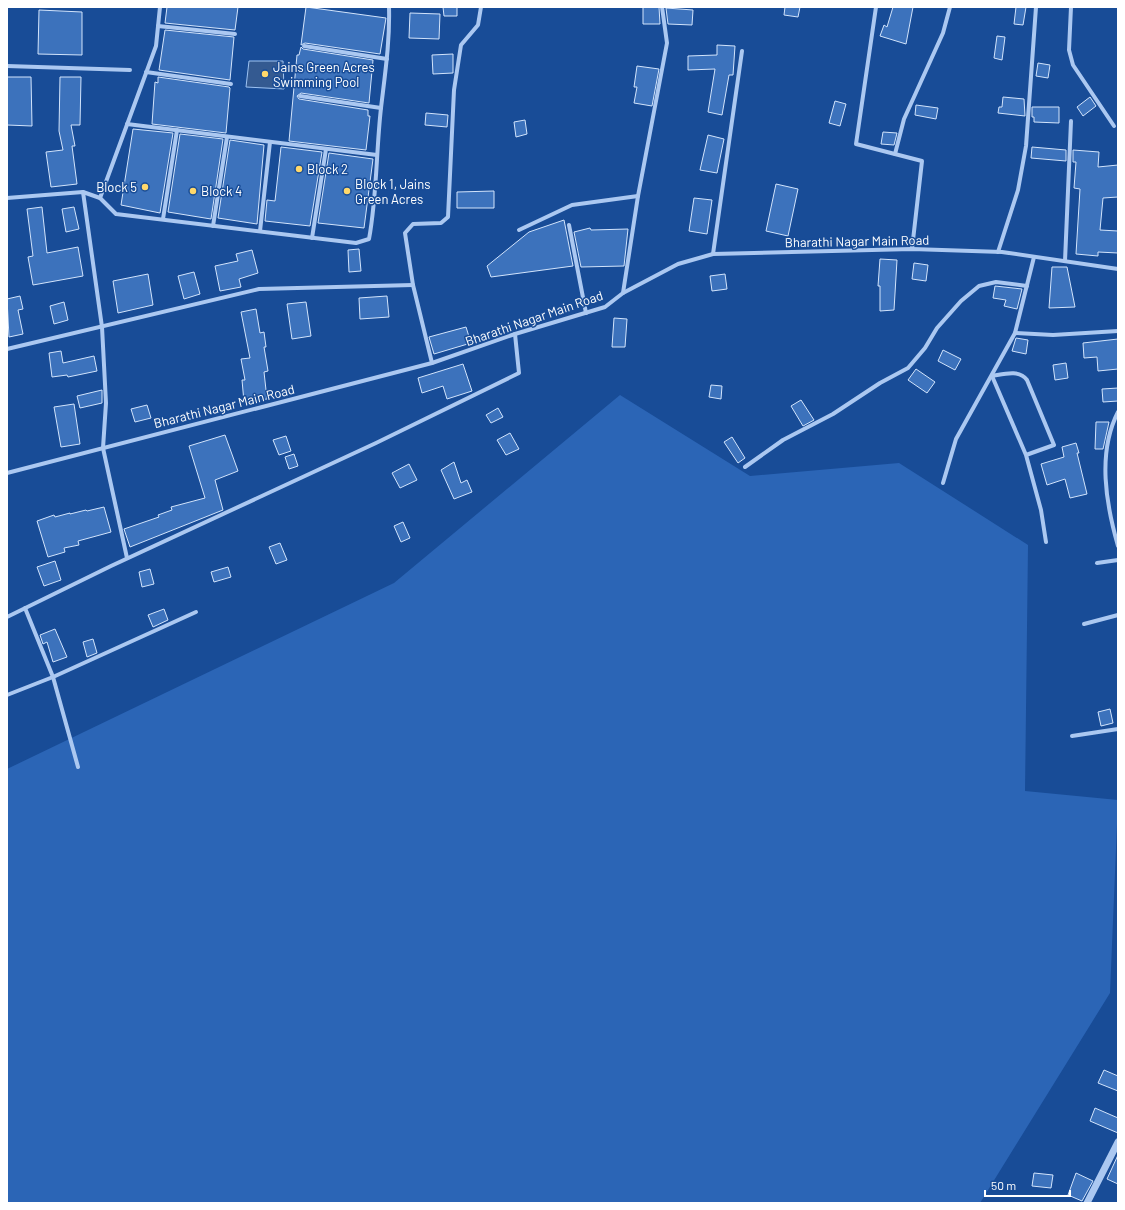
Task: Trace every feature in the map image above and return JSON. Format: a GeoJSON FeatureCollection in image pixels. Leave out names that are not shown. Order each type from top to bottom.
{"type":"FeatureCollection","features":[{"type":"Feature","properties":{"kind":"street"},"geometry":{"type":"LineString","coordinates":[[100,198],[156,46],[160,7]]}},
{"type":"Feature","properties":{"kind":"street"},"geometry":{"type":"LineString","coordinates":[[7,198],[83,192],[100,198],[116,214],[356,243],[369,239],[375,209],[381,108],[390,35],[389,7]]}},
{"type":"Feature","properties":{"kind":"street"},"geometry":{"type":"LineString","coordinates":[[432,363],[413,285],[405,233],[412,224],[441,223],[448,217],[454,90],[461,45],[478,25],[482,7]]}},
{"type":"Feature","properties":{"kind":"street"},"geometry":{"type":"LineString","coordinates":[[623,293],[638,196],[666,43],[662,7]]}},
{"type":"Feature","properties":{"kind":"street"},"geometry":{"type":"LineString","coordinates":[[876,7],[856,144],[922,161],[912,249]]}},
{"type":"Feature","properties":{"kind":"street"},"geometry":{"type":"LineString","coordinates":[[895,154],[904,119],[943,33],[950,7]]}},
{"type":"Feature","properties":{"kind":"street"},"geometry":{"type":"LineString","coordinates":[[998,252],[1018,190],[1026,146],[1036,7]]}},
{"type":"Feature","properties":{"kind":"street"},"geometry":{"type":"LineString","coordinates":[[1071,7],[1069,50],[1073,65],[1114,126]]}},
{"type":"Feature","properties":{"kind":"street"},"geometry":{"type":"LineString","coordinates":[[158,26],[235,34]]}},
{"type":"Feature","properties":{"kind":"street"},"geometry":{"type":"LineString","coordinates":[[304,46],[387,59]]}},
{"type":"Feature","properties":{"kind":"street"},"geometry":{"type":"LineString","coordinates":[[713,254],[742,51]]}},
{"type":"Feature","properties":{"kind":"street"},"geometry":{"type":"LineString","coordinates":[[7,66],[130,70]]}},
{"type":"Feature","properties":{"kind":"street"},"geometry":{"type":"LineString","coordinates":[[146,72],[231,84]]}},
{"type":"Feature","properties":{"kind":"street"},"geometry":{"type":"LineString","coordinates":[[300,96],[381,108]]}},
{"type":"Feature","properties":{"kind":"street"},"geometry":{"type":"LineString","coordinates":[[1065,261],[1071,121]]}},
{"type":"Feature","properties":{"kind":"street"},"geometry":{"type":"LineString","coordinates":[[128,124],[378,155]]}},
{"type":"Feature","properties":{"kind":"street"},"geometry":{"type":"LineString","coordinates":[[163,220],[177,130]]}},
{"type":"Feature","properties":{"kind":"street"},"geometry":{"type":"LineString","coordinates":[[213,226],[227,137]]}},
{"type":"Feature","properties":{"kind":"street"},"geometry":{"type":"LineString","coordinates":[[260,231],[270,142]]}},
{"type":"Feature","properties":{"kind":"street"},"geometry":{"type":"LineString","coordinates":[[312,238],[326,148]]}},
{"type":"Feature","properties":{"kind":"street"},"geometry":{"type":"LineString","coordinates":[[83,192],[102,327],[106,403],[103,448],[127,558]]}},
{"type":"Feature","properties":{"kind":"street"},"geometry":{"type":"LineString","coordinates":[[519,230],[572,205],[638,196]]}},
{"type":"Feature","properties":{"kind":"street"},"geometry":{"type":"LineString","coordinates":[[569,225],[586,313]]}},
{"type":"Feature","properties":{"kind":"street","name":"Bharathi Nagar Main Road"},"geometry":{"type":"LineString","coordinates":[[7,473],[432,363],[515,334],[605,307],[623,293],[678,264],[713,254],[912,249],[998,252],[1118,269]]}},
{"type":"Feature","properties":{"kind":"street"},"geometry":{"type":"LineString","coordinates":[[943,483],[956,439],[1015,334],[1034,257]]}},
{"type":"Feature","properties":{"kind":"street"},"geometry":{"type":"LineString","coordinates":[[745,467],[783,440],[833,414],[880,383],[908,368],[925,348],[937,328],[961,300],[979,286],[996,282],[1027,286]]}},
{"type":"Feature","properties":{"kind":"street"},"geometry":{"type":"LineString","coordinates":[[7,349],[259,289],[413,285]]}},
{"type":"Feature","properties":{"kind":"street"},"geometry":{"type":"LineString","coordinates":[[1015,334],[1053,335],[1118,331]]}},
{"type":"Feature","properties":{"kind":"street"},"geometry":{"type":"LineString","coordinates":[[7,617],[127,558],[376,443],[519,373],[515,334]]}},
{"type":"Feature","properties":{"kind":"street"},"geometry":{"type":"LineString","coordinates":[[992,376],[1013,372],[1024,376],[1027,380],[1054,445],[1026,456]]}},
{"type":"Feature","properties":{"kind":"street"},"geometry":{"type":"LineString","coordinates":[[992,376],[1026,456],[1041,510],[1046,542]]}},
{"type":"Feature","properties":{"kind":"street"},"geometry":{"type":"LineString","coordinates":[[1118,412],[1110,432],[1105,473],[1108,502],[1118,546]]}},
{"type":"Feature","properties":{"kind":"street"},"geometry":{"type":"LineString","coordinates":[[1097,563],[1118,560]]}},
{"type":"Feature","properties":{"kind":"street"},"geometry":{"type":"LineString","coordinates":[[25,608],[53,676],[78,767]]}},
{"type":"Feature","properties":{"kind":"street"},"geometry":{"type":"LineString","coordinates":[[7,695],[196,612]]}},
{"type":"Feature","properties":{"kind":"street"},"geometry":{"type":"LineString","coordinates":[[1084,624],[1118,615]]}},
{"type":"Feature","properties":{"kind":"street"},"geometry":{"type":"LineString","coordinates":[[1072,736],[1118,729]]}},
{"type":"Feature","properties":{"kind":"street"},"geometry":{"type":"LineString","coordinates":[[1087,1203],[1118,1142]]}},
{"type":"Feature","properties":{"kind":"shaded area","name":"Jains Green Acres Swimming Pool"},"geometry":{"type":"Polygon","coordinates":[[[249,61],[283,61],[284,89],[246,87],[249,61]]]}},
{"type":"Feature","properties":{"kind":"shaded area"},"geometry":{"type":"Polygon","coordinates":[[[620,395],[750,476],[899,463],[1028,545],[1025,791],[1118,800],[1110,993],[980,1203],[7,1203],[7,769],[394,583],[620,395]]]}},
{"type":"Feature","properties":{"kind":"building"},"geometry":{"type":"Polygon","coordinates":[[[167,7],[238,7],[235,30],[165,23],[167,7]]]}},
{"type":"Feature","properties":{"kind":"building"},"geometry":{"type":"Polygon","coordinates":[[[306,7],[386,18],[380,54],[305,43],[301,45],[306,7]]]}},
{"type":"Feature","properties":{"kind":"building"},"geometry":{"type":"Polygon","coordinates":[[[443,7],[457,7],[457,16],[444,16],[443,7]]]}},
{"type":"Feature","properties":{"kind":"building"},"geometry":{"type":"Polygon","coordinates":[[[643,7],[659,7],[660,24],[643,24],[643,7]]]}},
{"type":"Feature","properties":{"kind":"building"},"geometry":{"type":"Polygon","coordinates":[[[785,7],[800,7],[798,17],[784,15],[785,7]]]}},
{"type":"Feature","properties":{"kind":"building"},"geometry":{"type":"Polygon","coordinates":[[[893,7],[913,7],[906,44],[880,36],[884,25],[887,27],[893,7]]]}},
{"type":"Feature","properties":{"kind":"building"},"geometry":{"type":"Polygon","coordinates":[[[1016,7],[1026,7],[1023,25],[1014,24],[1016,7]]]}},
{"type":"Feature","properties":{"kind":"building"},"geometry":{"type":"Polygon","coordinates":[[[666,8],[693,10],[692,25],[668,24],[666,8]]]}},
{"type":"Feature","properties":{"kind":"building"},"geometry":{"type":"Polygon","coordinates":[[[39,10],[82,12],[82,55],[38,54],[39,10]]]}},
{"type":"Feature","properties":{"kind":"building"},"geometry":{"type":"Polygon","coordinates":[[[410,13],[440,14],[439,39],[409,38],[410,13]]]}},
{"type":"Feature","properties":{"kind":"building"},"geometry":{"type":"Polygon","coordinates":[[[165,30],[234,37],[230,80],[159,70],[165,30]]]}},
{"type":"Feature","properties":{"kind":"building"},"geometry":{"type":"Polygon","coordinates":[[[997,36],[1005,37],[1002,60],[994,58],[997,36]]]}},
{"type":"Feature","properties":{"kind":"building"},"geometry":{"type":"Polygon","coordinates":[[[717,45],[735,46],[733,75],[729,75],[722,115],[708,112],[715,69],[688,70],[688,56],[717,55],[717,45]]]}},
{"type":"Feature","properties":{"kind":"building"},"geometry":{"type":"Polygon","coordinates":[[[301,47],[303,49],[373,60],[369,103],[301,93],[297,96],[299,99],[368,110],[368,116],[370,116],[366,150],[289,141],[297,55],[299,55],[301,47]]]}},
{"type":"Feature","properties":{"kind":"building"},"geometry":{"type":"Polygon","coordinates":[[[453,54],[453,73],[433,74],[432,55],[453,54]]]}},
{"type":"Feature","properties":{"kind":"building"},"geometry":{"type":"Polygon","coordinates":[[[1038,63],[1050,65],[1048,78],[1036,76],[1038,63]]]}},
{"type":"Feature","properties":{"kind":"building"},"geometry":{"type":"Polygon","coordinates":[[[637,66],[659,69],[652,106],[634,103],[637,87],[634,87],[637,66]]]}},
{"type":"Feature","properties":{"kind":"building"},"geometry":{"type":"Polygon","coordinates":[[[7,77],[31,77],[32,126],[7,125],[7,77]]]}},
{"type":"Feature","properties":{"kind":"building"},"geometry":{"type":"Polygon","coordinates":[[[60,77],[81,77],[80,125],[71,125],[75,146],[72,146],[77,184],[51,187],[46,152],[63,150],[59,131],[60,77]]]}},
{"type":"Feature","properties":{"kind":"building"},"geometry":{"type":"Polygon","coordinates":[[[158,77],[229,87],[226,133],[152,124],[155,82],[158,83],[158,77]]]}},
{"type":"Feature","properties":{"kind":"building"},"geometry":{"type":"Polygon","coordinates":[[[1003,97],[1024,99],[1025,116],[998,113],[999,107],[1002,107],[1003,97]]]}},
{"type":"Feature","properties":{"kind":"building"},"geometry":{"type":"Polygon","coordinates":[[[1090,97],[1096,106],[1083,116],[1077,107],[1090,97]]]}},
{"type":"Feature","properties":{"kind":"building"},"geometry":{"type":"Polygon","coordinates":[[[835,101],[846,104],[840,126],[829,123],[835,101]]]}},
{"type":"Feature","properties":{"kind":"building"},"geometry":{"type":"Polygon","coordinates":[[[916,105],[938,108],[936,119],[915,115],[916,105]]]}},
{"type":"Feature","properties":{"kind":"building"},"geometry":{"type":"Polygon","coordinates":[[[1032,107],[1059,107],[1059,123],[1034,122],[1034,117],[1032,117],[1032,107]]]}},
{"type":"Feature","properties":{"kind":"building"},"geometry":{"type":"Polygon","coordinates":[[[426,113],[448,115],[447,127],[425,125],[426,113]]]}},
{"type":"Feature","properties":{"kind":"building"},"geometry":{"type":"Polygon","coordinates":[[[525,120],[527,134],[516,137],[514,122],[525,120]]]}},
{"type":"Feature","properties":{"kind":"building","name":"Block 5"},"geometry":{"type":"Polygon","coordinates":[[[133,129],[173,133],[160,213],[121,205],[133,129]]]}},
{"type":"Feature","properties":{"kind":"building"},"geometry":{"type":"Polygon","coordinates":[[[883,132],[897,133],[894,145],[881,144],[883,132]]]}},
{"type":"Feature","properties":{"kind":"building","name":"Block 4"},"geometry":{"type":"Polygon","coordinates":[[[180,134],[223,139],[211,219],[168,212],[180,134]]]}},
{"type":"Feature","properties":{"kind":"building"},"geometry":{"type":"Polygon","coordinates":[[[708,135],[724,139],[717,173],[700,170],[708,135]]]}},
{"type":"Feature","properties":{"kind":"building"},"geometry":{"type":"Polygon","coordinates":[[[230,140],[264,145],[257,224],[218,218],[230,140]]]}},
{"type":"Feature","properties":{"kind":"building","name":"Block 2"},"geometry":{"type":"Polygon","coordinates":[[[281,147],[322,152],[310,226],[265,221],[267,200],[275,201],[281,147]]]}},
{"type":"Feature","properties":{"kind":"building"},"geometry":{"type":"Polygon","coordinates":[[[1032,147],[1066,150],[1066,161],[1031,158],[1032,147]]]}},
{"type":"Feature","properties":{"kind":"building"},"geometry":{"type":"Polygon","coordinates":[[[1073,150],[1099,152],[1098,167],[1118,165],[1118,197],[1103,198],[1100,230],[1118,231],[1118,253],[1098,252],[1098,256],[1076,254],[1080,189],[1074,188],[1076,162],[1073,162],[1073,150]]]}},
{"type":"Feature","properties":{"kind":"building","name":"Block 1, Jains Green Acres"},"geometry":{"type":"Polygon","coordinates":[[[329,153],[373,159],[364,228],[318,223],[329,153]]]}},
{"type":"Feature","properties":{"kind":"building"},"geometry":{"type":"Polygon","coordinates":[[[776,184],[798,189],[788,236],[766,231],[776,184]]]}},
{"type":"Feature","properties":{"kind":"building"},"geometry":{"type":"Polygon","coordinates":[[[494,191],[494,208],[457,208],[457,192],[494,191]]]}},
{"type":"Feature","properties":{"kind":"building"},"geometry":{"type":"Polygon","coordinates":[[[694,198],[712,200],[707,234],[689,231],[694,198]]]}},
{"type":"Feature","properties":{"kind":"building"},"geometry":{"type":"Polygon","coordinates":[[[42,207],[47,253],[78,247],[83,276],[33,285],[28,257],[33,256],[27,209],[42,207]]]}},
{"type":"Feature","properties":{"kind":"building"},"geometry":{"type":"Polygon","coordinates":[[[74,207],[79,229],[66,232],[62,209],[74,207]]]}},
{"type":"Feature","properties":{"kind":"building"},"geometry":{"type":"Polygon","coordinates":[[[564,220],[573,266],[491,277],[487,266],[529,232],[564,220]]]}},
{"type":"Feature","properties":{"kind":"building"},"geometry":{"type":"Polygon","coordinates":[[[590,228],[591,230],[628,229],[624,266],[581,267],[574,232],[590,228]]]}},
{"type":"Feature","properties":{"kind":"building"},"geometry":{"type":"Polygon","coordinates":[[[359,249],[361,271],[349,272],[348,250],[359,249]]]}},
{"type":"Feature","properties":{"kind":"building"},"geometry":{"type":"Polygon","coordinates":[[[252,250],[258,273],[239,279],[241,287],[220,291],[215,266],[238,261],[236,254],[252,250]]]}},
{"type":"Feature","properties":{"kind":"building"},"geometry":{"type":"Polygon","coordinates":[[[880,259],[897,260],[894,310],[880,311],[880,286],[878,286],[880,259]]]}},
{"type":"Feature","properties":{"kind":"building"},"geometry":{"type":"Polygon","coordinates":[[[914,263],[928,265],[926,281],[912,279],[914,263]]]}},
{"type":"Feature","properties":{"kind":"building"},"geometry":{"type":"Polygon","coordinates":[[[1052,267],[1067,267],[1075,307],[1049,308],[1052,267]]]}},
{"type":"Feature","properties":{"kind":"building"},"geometry":{"type":"Polygon","coordinates":[[[194,272],[200,294],[184,299],[178,276],[194,272]]]}},
{"type":"Feature","properties":{"kind":"building"},"geometry":{"type":"Polygon","coordinates":[[[148,274],[153,305],[118,313],[113,281],[148,274]]]}},
{"type":"Feature","properties":{"kind":"building"},"geometry":{"type":"Polygon","coordinates":[[[725,274],[727,289],[712,291],[710,276],[725,274]]]}},
{"type":"Feature","properties":{"kind":"building"},"geometry":{"type":"Polygon","coordinates":[[[995,286],[1022,289],[1017,309],[1004,306],[1006,300],[993,298],[995,286]]]}},
{"type":"Feature","properties":{"kind":"building"},"geometry":{"type":"Polygon","coordinates":[[[20,296],[23,309],[18,310],[23,334],[9,337],[7,299],[20,296]]]}},
{"type":"Feature","properties":{"kind":"building"},"geometry":{"type":"Polygon","coordinates":[[[387,296],[389,317],[360,319],[359,298],[387,296]]]}},
{"type":"Feature","properties":{"kind":"building"},"geometry":{"type":"Polygon","coordinates":[[[64,302],[68,320],[54,324],[50,306],[64,302]]]}},
{"type":"Feature","properties":{"kind":"building"},"geometry":{"type":"Polygon","coordinates":[[[306,302],[311,336],[292,339],[287,304],[306,302]]]}},
{"type":"Feature","properties":{"kind":"building"},"geometry":{"type":"Polygon","coordinates":[[[256,309],[260,333],[264,332],[266,347],[264,347],[268,371],[264,372],[267,399],[244,402],[242,380],[245,380],[241,359],[250,358],[241,312],[256,309]]]}},
{"type":"Feature","properties":{"kind":"building"},"geometry":{"type":"Polygon","coordinates":[[[614,318],[627,319],[625,347],[612,347],[614,318]]]}},
{"type":"Feature","properties":{"kind":"building"},"geometry":{"type":"Polygon","coordinates":[[[466,327],[471,343],[434,354],[429,337],[466,327]]]}},
{"type":"Feature","properties":{"kind":"building"},"geometry":{"type":"Polygon","coordinates":[[[1016,338],[1028,340],[1026,354],[1012,351],[1016,338]]]}},
{"type":"Feature","properties":{"kind":"building"},"geometry":{"type":"Polygon","coordinates":[[[1118,339],[1118,369],[1098,371],[1097,357],[1084,358],[1083,343],[1118,339]]]}},
{"type":"Feature","properties":{"kind":"building"},"geometry":{"type":"Polygon","coordinates":[[[943,350],[961,359],[955,370],[938,361],[943,350]]]}},
{"type":"Feature","properties":{"kind":"building"},"geometry":{"type":"Polygon","coordinates":[[[61,351],[63,363],[94,356],[97,371],[68,377],[67,375],[52,377],[49,353],[61,351]]]}},
{"type":"Feature","properties":{"kind":"building"},"geometry":{"type":"Polygon","coordinates":[[[1066,363],[1068,378],[1055,380],[1053,365],[1066,363]]]}},
{"type":"Feature","properties":{"kind":"building"},"geometry":{"type":"Polygon","coordinates":[[[463,364],[472,391],[447,399],[443,386],[422,393],[418,378],[463,364]]]}},
{"type":"Feature","properties":{"kind":"building"},"geometry":{"type":"Polygon","coordinates":[[[916,369],[935,382],[927,393],[908,380],[916,369]]]}},
{"type":"Feature","properties":{"kind":"building"},"geometry":{"type":"Polygon","coordinates":[[[711,385],[722,386],[721,399],[709,397],[711,385]]]}},
{"type":"Feature","properties":{"kind":"building"},"geometry":{"type":"Polygon","coordinates":[[[1118,388],[1118,401],[1103,402],[1102,389],[1118,388]]]}},
{"type":"Feature","properties":{"kind":"building"},"geometry":{"type":"Polygon","coordinates":[[[102,390],[102,403],[80,408],[77,396],[102,390]]]}},
{"type":"Feature","properties":{"kind":"building"},"geometry":{"type":"Polygon","coordinates":[[[801,400],[814,420],[803,426],[791,406],[801,400]]]}},
{"type":"Feature","properties":{"kind":"building"},"geometry":{"type":"Polygon","coordinates":[[[74,404],[80,444],[61,447],[54,407],[74,404]]]}},
{"type":"Feature","properties":{"kind":"building"},"geometry":{"type":"Polygon","coordinates":[[[147,405],[151,418],[135,422],[131,409],[147,405]]]}},
{"type":"Feature","properties":{"kind":"building"},"geometry":{"type":"Polygon","coordinates":[[[498,408],[503,417],[491,423],[486,415],[498,408]]]}},
{"type":"Feature","properties":{"kind":"building"},"geometry":{"type":"Polygon","coordinates":[[[1096,422],[1109,422],[1103,449],[1095,449],[1096,422]]]}},
{"type":"Feature","properties":{"kind":"building"},"geometry":{"type":"Polygon","coordinates":[[[510,433],[519,449],[506,455],[497,440],[510,433]]]}},
{"type":"Feature","properties":{"kind":"building"},"geometry":{"type":"Polygon","coordinates":[[[225,435],[238,471],[215,480],[223,510],[130,547],[124,529],[159,517],[158,515],[172,510],[171,507],[205,498],[189,446],[225,435]]]}},
{"type":"Feature","properties":{"kind":"building"},"geometry":{"type":"Polygon","coordinates":[[[286,436],[291,451],[279,455],[273,440],[286,436]]]}},
{"type":"Feature","properties":{"kind":"building"},"geometry":{"type":"Polygon","coordinates":[[[732,437],[745,458],[738,463],[724,442],[732,437]]]}},
{"type":"Feature","properties":{"kind":"building"},"geometry":{"type":"Polygon","coordinates":[[[1076,443],[1087,494],[1070,498],[1065,479],[1047,485],[1041,464],[1064,457],[1062,447],[1076,443]]]}},
{"type":"Feature","properties":{"kind":"building"},"geometry":{"type":"Polygon","coordinates":[[[294,454],[298,466],[289,469],[285,457],[294,454]]]}},
{"type":"Feature","properties":{"kind":"building"},"geometry":{"type":"Polygon","coordinates":[[[454,462],[461,483],[467,480],[472,492],[454,499],[441,470],[454,462]]]}},
{"type":"Feature","properties":{"kind":"building"},"geometry":{"type":"Polygon","coordinates":[[[409,464],[417,480],[400,488],[392,473],[409,464]]]}},
{"type":"Feature","properties":{"kind":"building"},"geometry":{"type":"Polygon","coordinates":[[[104,507],[111,532],[78,541],[79,545],[64,548],[65,552],[48,557],[37,521],[54,515],[55,517],[104,507]]]}},
{"type":"Feature","properties":{"kind":"building"},"geometry":{"type":"Polygon","coordinates":[[[403,522],[410,538],[401,542],[394,526],[403,522]]]}},
{"type":"Feature","properties":{"kind":"building"},"geometry":{"type":"Polygon","coordinates":[[[280,543],[287,560],[276,564],[269,547],[280,543]]]}},
{"type":"Feature","properties":{"kind":"building"},"geometry":{"type":"Polygon","coordinates":[[[55,561],[61,580],[44,586],[37,567],[55,561]]]}},
{"type":"Feature","properties":{"kind":"building"},"geometry":{"type":"Polygon","coordinates":[[[228,567],[231,577],[214,582],[211,572],[228,567]]]}},
{"type":"Feature","properties":{"kind":"building"},"geometry":{"type":"Polygon","coordinates":[[[150,569],[154,584],[142,587],[139,572],[150,569]]]}},
{"type":"Feature","properties":{"kind":"building"},"geometry":{"type":"Polygon","coordinates":[[[164,609],[168,620],[153,627],[148,615],[164,609]]]}},
{"type":"Feature","properties":{"kind":"building"},"geometry":{"type":"Polygon","coordinates":[[[55,629],[67,657],[53,662],[47,642],[43,644],[40,635],[55,629]]]}},
{"type":"Feature","properties":{"kind":"building"},"geometry":{"type":"Polygon","coordinates":[[[93,639],[97,653],[87,657],[83,642],[93,639]]]}},
{"type":"Feature","properties":{"kind":"building"},"geometry":{"type":"Polygon","coordinates":[[[1110,709],[1113,723],[1101,726],[1098,712],[1110,709]]]}},
{"type":"Feature","properties":{"kind":"building"},"geometry":{"type":"Polygon","coordinates":[[[1104,1070],[1118,1076],[1118,1091],[1098,1083],[1104,1070]]]}},
{"type":"Feature","properties":{"kind":"building"},"geometry":{"type":"Polygon","coordinates":[[[1095,1108],[1118,1118],[1118,1133],[1090,1121],[1095,1108]]]}},
{"type":"Feature","properties":{"kind":"building"},"geometry":{"type":"Polygon","coordinates":[[[1118,1155],[1118,1184],[1107,1179],[1118,1155]]]}},
{"type":"Feature","properties":{"kind":"building"},"geometry":{"type":"Polygon","coordinates":[[[1034,1173],[1053,1175],[1051,1188],[1032,1186],[1034,1173]]]}},
{"type":"Feature","properties":{"kind":"building"},"geometry":{"type":"Polygon","coordinates":[[[1076,1173],[1093,1181],[1082,1201],[1068,1195],[1076,1173]]]}},
{"type":"Feature","properties":{"kind":"place","name":"Jains Green Acres Swimming Pool"},"geometry":{"type":"Point","coordinates":[265,74]}},
{"type":"Feature","properties":{"kind":"place","name":"Block 2"},"geometry":{"type":"Point","coordinates":[299,169]}},
{"type":"Feature","properties":{"kind":"place","name":"Block 5"},"geometry":{"type":"Point","coordinates":[145,187]}},
{"type":"Feature","properties":{"kind":"place","name":"Block 4"},"geometry":{"type":"Point","coordinates":[193,191]}},
{"type":"Feature","properties":{"kind":"place","name":"Block 1, Jains Green Acres"},"geometry":{"type":"Point","coordinates":[347,191]}}]}
